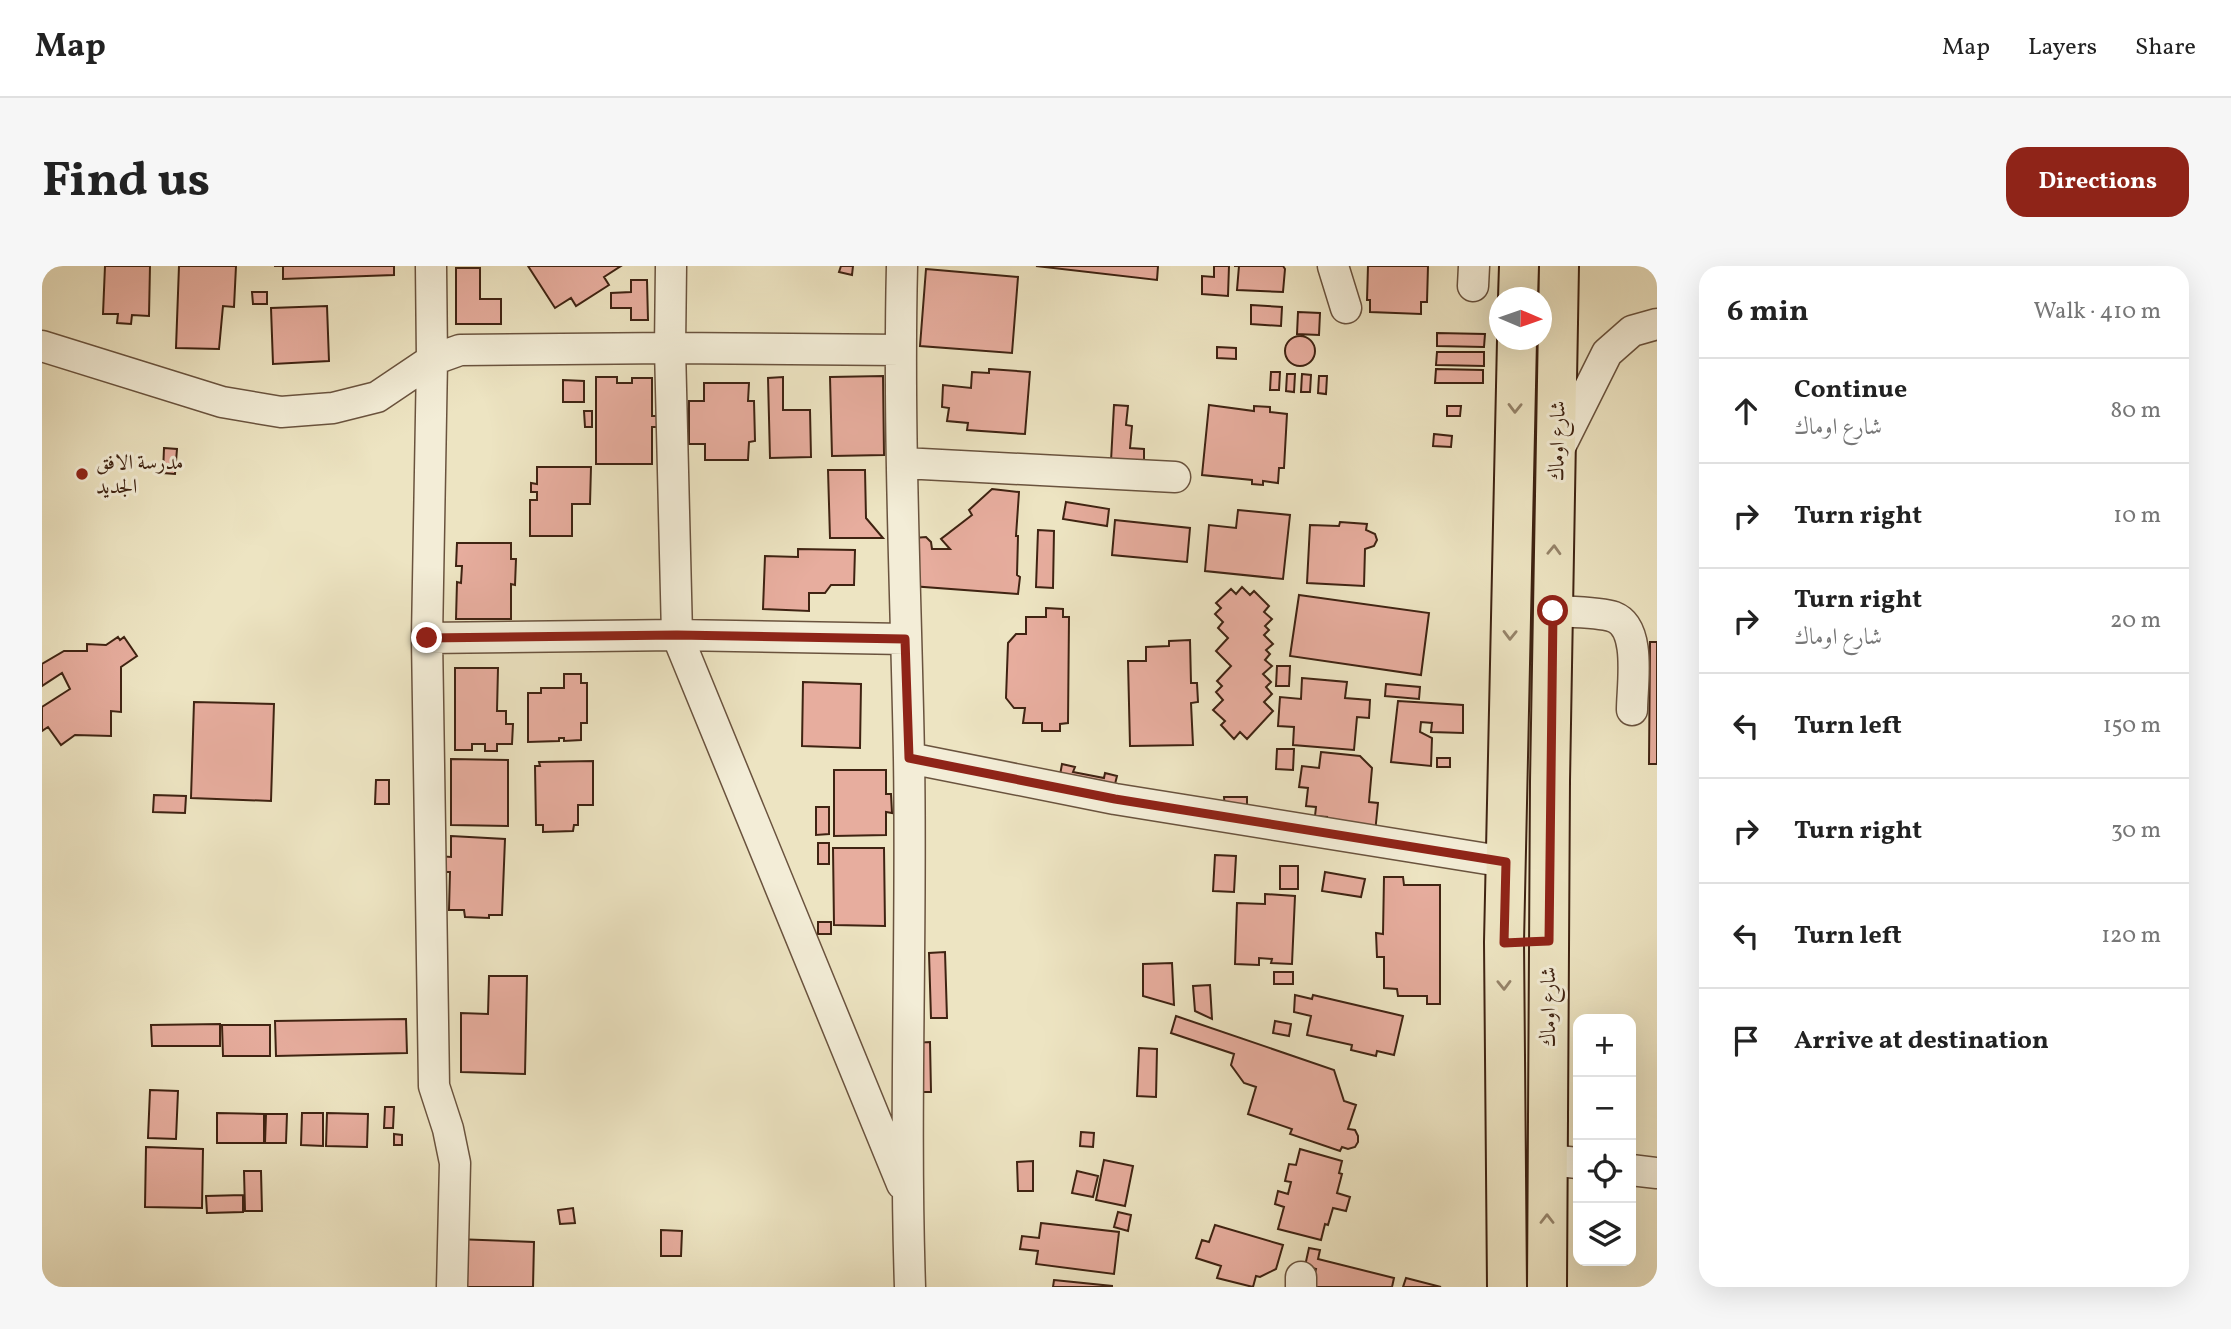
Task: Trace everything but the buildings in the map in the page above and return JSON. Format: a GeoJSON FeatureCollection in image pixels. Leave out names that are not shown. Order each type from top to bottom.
{"type":"FeatureCollection","features":[{"type":"Feature","properties":{"kind":"main road"},"geometry":{"type":"LineString","coordinates":[[1518,287],[1519,266]]}},
{"type":"Feature","properties":{"kind":"main road","name":"شارع اوماك"},"geometry":{"type":"LineString","coordinates":[[1547,1287],[1563,1162],[1549,941],[1559,266]]}},
{"type":"Feature","properties":{"kind":"main road","name":"شارع اوماك"},"geometry":{"type":"LineString","coordinates":[[1507,1287],[1504,943],[1517,350]]}},
{"type":"Feature","properties":{"kind":"main road"},"geometry":{"type":"LineString","coordinates":[[1504,943],[1549,941]]}},
{"type":"Feature","properties":{"kind":"street"},"geometry":{"type":"LineString","coordinates":[[431,266],[427,638],[434,1086],[449,1129],[455,1163],[452,1287]]}},
{"type":"Feature","properties":{"kind":"street"},"geometry":{"type":"LineString","coordinates":[[671,266],[670,348],[677,635],[907,1196]]}},
{"type":"Feature","properties":{"kind":"street"},"geometry":{"type":"LineString","coordinates":[[902,266],[900,350],[909,758],[907,1196],[910,1287]]}},
{"type":"Feature","properties":{"kind":"street"},"geometry":{"type":"LineString","coordinates":[[1333,266],[1346,308]]}},
{"type":"Feature","properties":{"kind":"street"},"geometry":{"type":"LineString","coordinates":[[1557,454],[1607,353],[1632,331],[1657,324]]}},
{"type":"Feature","properties":{"kind":"street"},"geometry":{"type":"LineString","coordinates":[[42,346],[222,402],[281,412],[333,408],[377,397],[432,360],[460,350],[900,350]]}},
{"type":"Feature","properties":{"kind":"street"},"geometry":{"type":"LineString","coordinates":[[903,463],[1175,477]]}},
{"type":"Feature","properties":{"kind":"street"},"geometry":{"type":"LineString","coordinates":[[1553,611],[1614,617],[1627,626],[1632,638],[1632,710]]}},
{"type":"Feature","properties":{"kind":"street"},"geometry":{"type":"LineString","coordinates":[[427,638],[677,635],[905,639]]}},
{"type":"Feature","properties":{"kind":"street"},"geometry":{"type":"LineString","coordinates":[[909,758],[1115,799],[1506,862]]}},
{"type":"Feature","properties":{"kind":"street"},"geometry":{"type":"LineString","coordinates":[[1636,1171],[1657,1173]]}},
{"type":"Feature","properties":{"kind":"place","name":"مدرسة الافق الجديد"},"geometry":{"type":"Point","coordinates":[82,474]}},
{"type":"Feature","properties":{"kind":"route"},"geometry":{"type":"LineString","coordinates":[[427,638],[677,635],[905,639],[909,758],[1115,799],[1506,862],[1504,943],[1549,941],[1553,611]]}}]}
